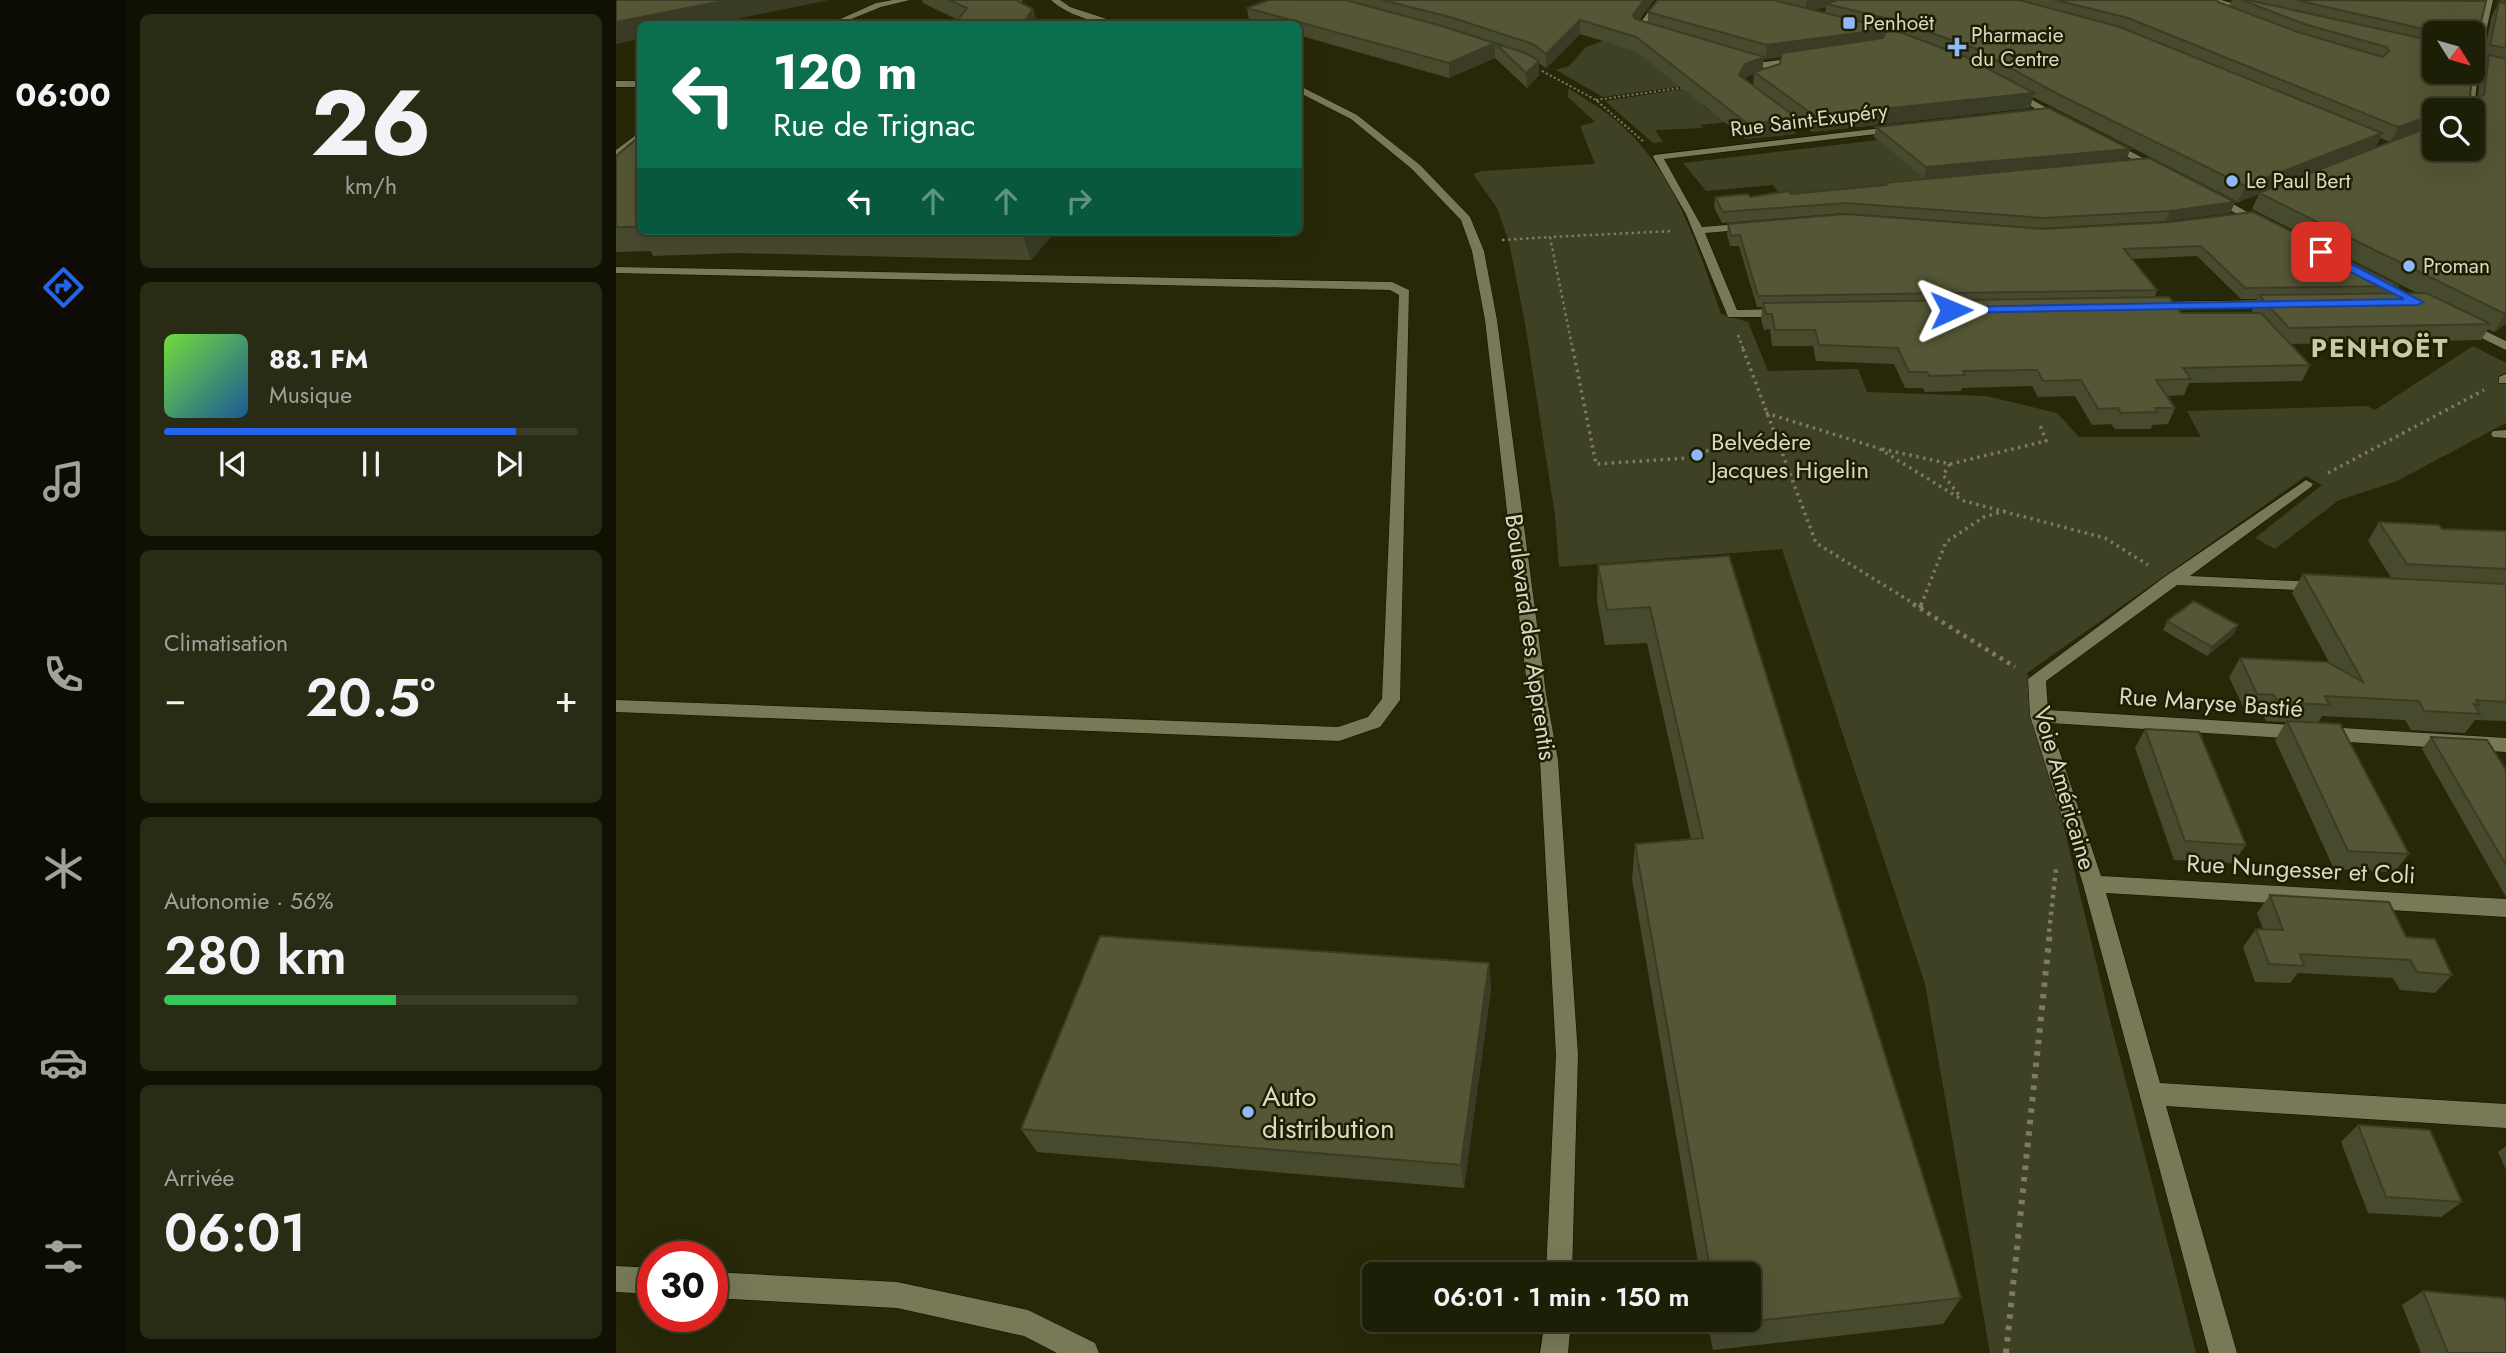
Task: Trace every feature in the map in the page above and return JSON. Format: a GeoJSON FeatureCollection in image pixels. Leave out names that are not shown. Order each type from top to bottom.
{"type":"FeatureCollection","features":[{"type":"Feature","properties":{"kind":"street"},"geometry":{"type":"LineString","coordinates":[[840,21],[879,5],[902,0]]}},
{"type":"Feature","properties":{"kind":"street"},"geometry":{"type":"LineString","coordinates":[[1055,0],[1072,11],[1094,14],[1111,21]]}},
{"type":"Feature","properties":{"kind":"street"},"geometry":{"type":"LineString","coordinates":[[1661,0],[1638,29],[1663,36]]}},
{"type":"Feature","properties":{"kind":"street"},"geometry":{"type":"LineString","coordinates":[[2212,0],[2267,13]]}},
{"type":"Feature","properties":{"kind":"street"},"geometry":{"type":"LineString","coordinates":[[2485,21],[2489,0]]}},
{"type":"Feature","properties":{"kind":"street"},"geometry":{"type":"LineString","coordinates":[[2217,11],[2228,4]]}},
{"type":"Feature","properties":{"kind":"street"},"geometry":{"type":"LineString","coordinates":[[1084,6],[1094,14]]}},
{"type":"Feature","properties":{"kind":"street"},"geometry":{"type":"LineString","coordinates":[[1727,54],[1765,65],[1775,70],[1774,74]]}},
{"type":"Feature","properties":{"kind":"street"},"geometry":{"type":"LineString","coordinates":[[1765,65],[1817,57]]}},
{"type":"Feature","properties":{"kind":"street"},"geometry":{"type":"LineString","coordinates":[[616,84],[637,84]]}},
{"type":"Feature","properties":{"kind":"street"},"geometry":{"type":"LineString","coordinates":[[2002,89],[2073,125]]}},
{"type":"Feature","properties":{"kind":"street","name":"Boulevard des Apprentis"},"geometry":{"type":"LineString","coordinates":[[1302,90],[1354,117],[1416,167],[1466,219],[1478,251],[1492,320],[1537,694],[1549,760],[1567,1055],[1559,1262]]}},
{"type":"Feature","properties":{"kind":"street"},"geometry":{"type":"LineString","coordinates":[[2032,114],[2048,112]]}},
{"type":"Feature","properties":{"kind":"street","name":"Rue Saint-Exupéry"},"geometry":{"type":"LineString","coordinates":[[1658,157],[1908,128]]}},
{"type":"Feature","properties":{"kind":"street"},"geometry":{"type":"LineString","coordinates":[[1802,132],[1812,139]]}},
{"type":"Feature","properties":{"kind":"street"},"geometry":{"type":"LineString","coordinates":[[616,155],[637,138]]}},
{"type":"Feature","properties":{"kind":"street"},"geometry":{"type":"LineString","coordinates":[[2097,138],[2169,175]]}},
{"type":"Feature","properties":{"kind":"street"},"geometry":{"type":"LineString","coordinates":[[1658,157],[1683,194],[1700,230],[1732,314],[1800,313]]}},
{"type":"Feature","properties":{"kind":"street"},"geometry":{"type":"LineString","coordinates":[[2121,165],[2146,163]]}},
{"type":"Feature","properties":{"kind":"street"},"geometry":{"type":"LineString","coordinates":[[2202,192],[2244,210],[2273,228]]}},
{"type":"Feature","properties":{"kind":"street"},"geometry":{"type":"LineString","coordinates":[[2226,219],[2244,210]]}},
{"type":"Feature","properties":{"kind":"street"},"geometry":{"type":"LineString","coordinates":[[1700,230],[1766,225]]}},
{"type":"Feature","properties":{"kind":"street"},"geometry":{"type":"LineString","coordinates":[[616,271],[1392,286],[1405,293],[1391,700],[1374,722],[1339,734],[616,706]]}},
{"type":"Feature","properties":{"kind":"street"},"geometry":{"type":"LineString","coordinates":[[2141,307],[2291,304]]}},
{"type":"Feature","properties":{"kind":"street"},"geometry":{"type":"LineString","coordinates":[[2451,318],[2506,346]]}},
{"type":"Feature","properties":{"kind":"street","name":"Voie Américaine"},"geometry":{"type":"LineString","coordinates":[[2223,1353],[2093,884],[2039,716],[2038,679],[2306,484]]}},
{"type":"Feature","properties":{"kind":"street"},"geometry":{"type":"LineString","coordinates":[[2172,580],[2339,588]]}},
{"type":"Feature","properties":{"kind":"street","name":"Rue Maryse Bastié"},"geometry":{"type":"LineString","coordinates":[[2039,716],[2506,745]]}},
{"type":"Feature","properties":{"kind":"street","name":"Rue Nungesser et Coli"},"geometry":{"type":"LineString","coordinates":[[2093,884],[2506,908]]}},
{"type":"Feature","properties":{"kind":"street"},"geometry":{"type":"LineString","coordinates":[[2150,1094],[2506,1116]]}},
{"type":"Feature","properties":{"kind":"street"},"geometry":{"type":"LineString","coordinates":[[616,1279],[637,1280]]}},
{"type":"Feature","properties":{"kind":"street"},"geometry":{"type":"LineString","coordinates":[[728,1286],[897,1295],[1028,1323],[1086,1353]]}},
{"type":"Feature","properties":{"kind":"street"},"geometry":{"type":"LineString","coordinates":[[1555,1353],[1557,1332]]}},
{"type":"Feature","properties":{"kind":"path"},"geometry":{"type":"LineString","coordinates":[[1542,71],[1596,100],[1627,125],[1658,157]]}},
{"type":"Feature","properties":{"kind":"path"},"geometry":{"type":"LineString","coordinates":[[1596,100],[1692,87]]}},
{"type":"Feature","properties":{"kind":"path"},"geometry":{"type":"LineString","coordinates":[[1495,240],[1646,232]]}},
{"type":"Feature","properties":{"kind":"path"},"geometry":{"type":"LineString","coordinates":[[1550,237],[1596,464],[1688,458]]}},
{"type":"Feature","properties":{"kind":"path"},"geometry":{"type":"LineString","coordinates":[[1732,314],[1766,413],[1816,543],[2038,679]]}},
{"type":"Feature","properties":{"kind":"path"},"geometry":{"type":"LineString","coordinates":[[2306,484],[2505,379]]}},
{"type":"Feature","properties":{"kind":"path"},"geometry":{"type":"LineString","coordinates":[[1766,413],[1878,447],[1950,464],[2046,441],[2040,425]]}},
{"type":"Feature","properties":{"kind":"path"},"geometry":{"type":"LineString","coordinates":[[1706,451],[1779,447]]}},
{"type":"Feature","properties":{"kind":"path"},"geometry":{"type":"LineString","coordinates":[[1878,447],[1964,500],[2105,538],[2172,580]]}},
{"type":"Feature","properties":{"kind":"path"},"geometry":{"type":"LineString","coordinates":[[1950,464],[1943,475],[1964,500]]}},
{"type":"Feature","properties":{"kind":"path"},"geometry":{"type":"LineString","coordinates":[[1920,608],[1945,542],[1984,517],[2005,511]]}},
{"type":"Feature","properties":{"kind":"path"},"geometry":{"type":"LineString","coordinates":[[2006,1353],[2057,860]]}},
{"type":"Feature","properties":{"kind":"green space"},"geometry":{"type":"Polygon","coordinates":[[[1603,41],[1617,42],[1742,78],[1603,97],[1556,70],[1569,66],[1586,47],[1603,41]]]}},
{"type":"Feature","properties":{"kind":"green space"},"geometry":{"type":"Polygon","coordinates":[[[1568,88],[1609,115],[1650,156],[1666,180],[1691,231],[1721,314],[1748,322],[1768,371],[1858,369],[1867,392],[1986,396],[2057,413],[2079,437],[2201,437],[2187,411],[2367,406],[2375,410],[2473,346],[2506,363],[2506,423],[2395,482],[2339,500],[2275,549],[2255,538],[2322,485],[2306,476],[2027,673],[2110,1020],[2196,1353],[1990,1353],[1925,984],[1782,549],[1559,567],[1555,515],[1525,323],[1509,242],[1497,208],[1473,174],[1482,171],[1595,164],[1580,126],[1595,122],[1568,97],[1568,88]]]}},
{"type":"Feature","properties":{"kind":"green space"},"geometry":{"type":"Polygon","coordinates":[[[1683,89],[1710,105],[1704,106],[1710,111],[1735,107],[1729,122],[1701,125],[1703,128],[1655,130],[1663,142],[1653,143],[1605,101],[1683,89]]]}},
{"type":"Feature","properties":{"kind":"green space"},"geometry":{"type":"Polygon","coordinates":[[[1878,140],[1912,168],[2012,163],[2021,171],[1994,173],[1990,170],[1985,172],[1988,174],[1780,195],[1773,185],[1706,191],[1683,163],[1878,140]]]}},
{"type":"Feature","properties":{"kind":"building"},"geometry":{"type":"Polygon","coordinates":[[[616,0],[728,0],[616,22],[616,0]]]}},
{"type":"Feature","properties":{"kind":"building"},"geometry":{"type":"Polygon","coordinates":[[[949,0],[1016,0],[1033,9],[1024,21],[957,21],[967,8],[949,0]]]}},
{"type":"Feature","properties":{"kind":"building"},"geometry":{"type":"Polygon","coordinates":[[[1269,0],[1345,0],[1495,43],[1449,63],[1247,8],[1269,0]]]}},
{"type":"Feature","properties":{"kind":"building"},"geometry":{"type":"Polygon","coordinates":[[[1382,0],[1644,0],[1633,15],[1635,19],[1764,57],[1745,64],[1739,75],[1797,118],[1748,124],[1636,37],[1580,20],[1546,54],[1533,44],[1450,17],[1382,0]]]}},
{"type":"Feature","properties":{"kind":"building"},"geometry":{"type":"Polygon","coordinates":[[[1658,0],[1773,0],[1894,30],[1966,57],[2034,93],[1815,116],[1754,72],[1780,64],[1782,53],[1883,38],[1887,29],[1767,45],[1648,12],[1658,0]]]}},
{"type":"Feature","properties":{"kind":"building"},"geometry":{"type":"Polygon","coordinates":[[[1837,0],[2019,0],[2120,27],[2382,133],[2245,186],[2056,93],[1974,48],[1901,22],[1827,4],[1837,0]]]}},
{"type":"Feature","properties":{"kind":"building"},"geometry":{"type":"Polygon","coordinates":[[[2056,0],[2217,0],[2298,32],[2383,57],[2389,51],[2387,47],[2304,24],[2242,0],[2422,38],[2422,84],[2471,84],[2470,95],[2473,98],[2422,98],[2422,119],[2398,127],[2128,18],[2056,0]]]}},
{"type":"Feature","properties":{"kind":"building"},"geometry":{"type":"Polygon","coordinates":[[[2296,0],[2486,1],[2481,21],[2422,21],[2422,29],[2296,0]]]}},
{"type":"Feature","properties":{"kind":"building"},"geometry":{"type":"Polygon","coordinates":[[[2505,0],[2506,48],[2490,45],[2499,2],[2504,3],[2505,0]]]}},
{"type":"Feature","properties":{"kind":"building"},"geometry":{"type":"Polygon","coordinates":[[[1495,43],[1525,53],[1539,61],[1526,73],[1495,43]]]}},
{"type":"Feature","properties":{"kind":"building"},"geometry":{"type":"Polygon","coordinates":[[[2489,55],[2506,59],[2505,314],[2259,193],[2422,130],[2422,161],[2485,161],[2485,98],[2473,98],[2484,95],[2489,55]]]}},
{"type":"Feature","properties":{"kind":"building"},"geometry":{"type":"Polygon","coordinates":[[[2049,108],[2130,149],[1926,167],[1876,127],[2049,108]]]}},
{"type":"Feature","properties":{"kind":"building"},"geometry":{"type":"Polygon","coordinates":[[[637,138],[637,227],[616,227],[616,156],[637,138]]]}},
{"type":"Feature","properties":{"kind":"building"},"geometry":{"type":"Polygon","coordinates":[[[2149,158],[2235,202],[2170,211],[2043,218],[1846,203],[1723,212],[1715,197],[1748,194],[1750,197],[1789,191],[1791,194],[2149,158]]]}},
{"type":"Feature","properties":{"kind":"building"},"geometry":{"type":"Polygon","coordinates":[[[2253,212],[2399,286],[2245,288],[2201,246],[2124,249],[2157,290],[1758,296],[1740,235],[1731,236],[1728,224],[1846,214],[2043,229],[2170,222],[2253,212]]]}},
{"type":"Feature","properties":{"kind":"building"},"geometry":{"type":"Polygon","coordinates":[[[2426,293],[2491,324],[2289,328],[2259,295],[2426,293]]]}},
{"type":"Feature","properties":{"kind":"building"},"geometry":{"type":"Polygon","coordinates":[[[2169,297],[2181,313],[2261,313],[2310,365],[2183,368],[2191,379],[2156,380],[2175,408],[2155,408],[2157,412],[2121,413],[2118,408],[2098,409],[2081,380],[2043,381],[2037,370],[1963,371],[1965,375],[1929,376],[1927,372],[1909,372],[1898,348],[1819,345],[1815,330],[1775,330],[1772,314],[1766,314],[1763,303],[2169,297]]]}},
{"type":"Feature","properties":{"kind":"building"},"geometry":{"type":"Polygon","coordinates":[[[2379,522],[2439,525],[2442,529],[2506,531],[2506,569],[2407,564],[2379,522]]]}},
{"type":"Feature","properties":{"kind":"building"},"geometry":{"type":"Polygon","coordinates":[[[1729,556],[1961,1298],[1761,1320],[1761,1262],[1709,1262],[1635,844],[1703,838],[1650,607],[1607,610],[1598,565],[1729,556]]]}},
{"type":"Feature","properties":{"kind":"building"},"geometry":{"type":"Polygon","coordinates":[[[2303,574],[2506,584],[2506,702],[2476,700],[2479,705],[2474,704],[2480,714],[2424,711],[2419,701],[2325,696],[2329,705],[2278,702],[2274,695],[2257,694],[2240,658],[2327,662],[2363,682],[2303,574]]]}},
{"type":"Feature","properties":{"kind":"building"},"geometry":{"type":"Polygon","coordinates":[[[2194,601],[2238,625],[2212,647],[2167,621],[2194,601]]]}},
{"type":"Feature","properties":{"kind":"building"},"geometry":{"type":"Polygon","coordinates":[[[2287,721],[2340,724],[2409,854],[2348,851],[2287,721]]]}},
{"type":"Feature","properties":{"kind":"building"},"geometry":{"type":"Polygon","coordinates":[[[2145,729],[2199,732],[2246,845],[2185,841],[2145,729]]]}},
{"type":"Feature","properties":{"kind":"building"},"geometry":{"type":"Polygon","coordinates":[[[2431,737],[2487,740],[2506,770],[2506,865],[2431,737]]]}},
{"type":"Feature","properties":{"kind":"building"},"geometry":{"type":"Polygon","coordinates":[[[2270,895],[2389,902],[2406,937],[2435,939],[2452,975],[2417,972],[2410,960],[2300,954],[2304,966],[2269,964],[2256,929],[2283,930],[2270,895]]]}},
{"type":"Feature","properties":{"kind":"building"},"geometry":{"type":"Polygon","coordinates":[[[1100,936],[1489,963],[1461,1165],[1021,1129],[1100,936]]]}},
{"type":"Feature","properties":{"kind":"building"},"geometry":{"type":"Polygon","coordinates":[[[2358,1125],[2430,1130],[2462,1202],[2386,1197],[2358,1125]]]}},
{"type":"Feature","properties":{"kind":"building"},"geometry":{"type":"Polygon","coordinates":[[[2423,1291],[2504,1298],[2506,1353],[2448,1353],[2423,1291]]]}},
{"type":"Feature","properties":{"kind":"place","name":"Penhoët"},"geometry":{"type":"Point","coordinates":[1849,23]}},
{"type":"Feature","properties":{"kind":"place","name":"Pharmacie du Centre"},"geometry":{"type":"Point","coordinates":[1957,47]}},
{"type":"Feature","properties":{"kind":"place","name":"Le Paul Bert"},"geometry":{"type":"Point","coordinates":[2232,181]}},
{"type":"Feature","properties":{"kind":"place","name":"Proman"},"geometry":{"type":"Point","coordinates":[2409,266]}},
{"type":"Feature","properties":{"kind":"place","name":"Belvédère Jacques Higelin"},"geometry":{"type":"Point","coordinates":[1697,455]}},
{"type":"Feature","properties":{"kind":"place","name":"Auto distribution"},"geometry":{"type":"Point","coordinates":[1248,1112]}},
{"type":"Feature","properties":{"kind":"district","name":"PENHOËT"},"geometry":{"type":"Point","coordinates":[2380,348]}},
{"type":"Feature","properties":{"kind":"route"},"geometry":{"type":"LineString","coordinates":[[1951,310],[2418,302],[2321,252]]}}]}
